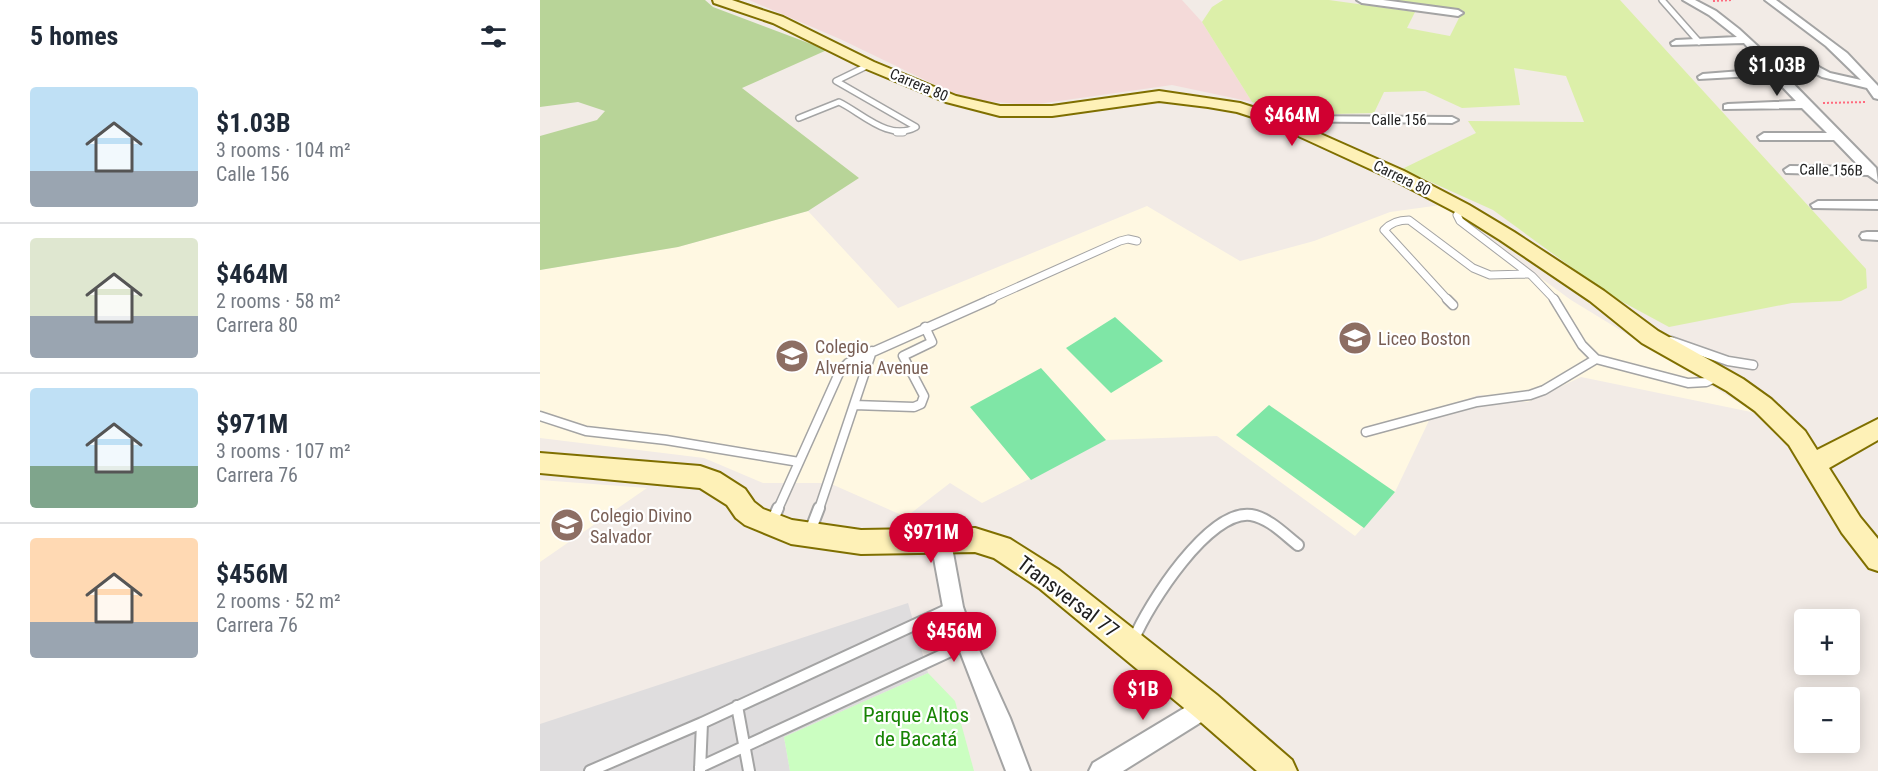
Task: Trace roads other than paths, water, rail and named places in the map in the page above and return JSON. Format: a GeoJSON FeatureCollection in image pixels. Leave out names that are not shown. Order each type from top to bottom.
{"type":"FeatureCollection","features":[{"type":"Feature","properties":{"kind":"street","name":"Carrera 80"},"geometry":{"type":"LineString","coordinates":[[719,0],[778,20],[869,65],[951,99],[999,111],[1052,111],[1159,96],[1240,108],[1274,119],[1398,175],[1463,209],[1597,296],[1650,337],[1719,375],[1780,419],[1815,463],[1851,525],[1878,559]]}},
{"type":"Feature","properties":{"kind":"street"},"geometry":{"type":"LineString","coordinates":[[1362,0],[1458,13]]}},
{"type":"Feature","properties":{"kind":"street"},"geometry":{"type":"LineString","coordinates":[[1688,0],[1746,40],[1762,55],[1774,72],[1875,174]]}},
{"type":"Feature","properties":{"kind":"street"},"geometry":{"type":"LineString","coordinates":[[1770,0],[1818,35],[1863,74],[1875,91]]}},
{"type":"Feature","properties":{"kind":"street"},"geometry":{"type":"LineString","coordinates":[[1676,43],[1746,40]]}},
{"type":"Feature","properties":{"kind":"street"},"geometry":{"type":"LineString","coordinates":[[1762,55],[1792,57],[1826,75],[1875,91]]}},
{"type":"Feature","properties":{"kind":"street"},"geometry":{"type":"LineString","coordinates":[[1703,77],[1774,72]]}},
{"type":"Feature","properties":{"kind":"street"},"geometry":{"type":"LineString","coordinates":[[1728,107],[1805,104]]}},
{"type":"Feature","properties":{"kind":"street","name":"Calle 156"},"geometry":{"type":"LineString","coordinates":[[1274,119],[1452,120]]}},
{"type":"Feature","properties":{"kind":"street"},"geometry":{"type":"LineString","coordinates":[[1764,136],[1837,136]]}},
{"type":"Feature","properties":{"kind":"street","name":"Calle 156B"},"geometry":{"type":"LineString","coordinates":[[1790,170],[1875,174]]}},
{"type":"Feature","properties":{"kind":"street"},"geometry":{"type":"LineString","coordinates":[[1818,205],[1878,205]]}},
{"type":"Feature","properties":{"kind":"street"},"geometry":{"type":"LineString","coordinates":[[1815,463],[1878,429]]}},
{"type":"Feature","properties":{"kind":"street","name":"Transversal 77"},"geometry":{"type":"LineString","coordinates":[[540,463],[700,477],[711,481],[736,497],[745,510],[770,525],[809,534],[861,542],[975,540],[1001,548],[1021,559],[1132,645],[1281,771]]}},
{"type":"Feature","properties":{"kind":"street"},"geometry":{"type":"LineString","coordinates":[[941,542],[953,607],[966,644],[999,718],[1018,771]]}},
{"type":"Feature","properties":{"kind":"street"},"geometry":{"type":"LineString","coordinates":[[1101,771],[1206,706]]}},
{"type":"Feature","properties":{"kind":"lane"},"geometry":{"type":"LineString","coordinates":[[1662,0],[1699,42]]}},
{"type":"Feature","properties":{"kind":"lane"},"geometry":{"type":"LineString","coordinates":[[799,118],[839,102],[894,133],[904,133],[916,127],[836,81],[869,65]]}},
{"type":"Feature","properties":{"kind":"lane"},"geometry":{"type":"LineString","coordinates":[[886,139],[894,133]]}},
{"type":"Feature","properties":{"kind":"lane"},"geometry":{"type":"LineString","coordinates":[[1463,209],[1457,214],[1460,221],[1551,295],[1575,337],[1585,351],[1596,359],[1688,383],[1706,382],[1719,375]]}},
{"type":"Feature","properties":{"kind":"lane"},"geometry":{"type":"LineString","coordinates":[[1453,305],[1388,235],[1384,230],[1387,225],[1402,219],[1409,220],[1473,268],[1490,275],[1527,274]]}},
{"type":"Feature","properties":{"kind":"lane"},"geometry":{"type":"LineString","coordinates":[[770,525],[840,371],[848,363],[1120,241],[1128,239],[1137,241]]}},
{"type":"Feature","properties":{"kind":"lane"},"geometry":{"type":"LineString","coordinates":[[854,405],[914,406],[921,404],[924,396],[903,356],[932,342],[925,327]]}},
{"type":"Feature","properties":{"kind":"lane"},"geometry":{"type":"LineString","coordinates":[[1650,337],[1687,346],[1728,361],[1753,365]]}},
{"type":"Feature","properties":{"kind":"lane"},"geometry":{"type":"LineString","coordinates":[[809,534],[829,483],[872,351]]}},
{"type":"Feature","properties":{"kind":"lane"},"geometry":{"type":"LineString","coordinates":[[1366,432],[1477,402],[1530,395],[1544,390],[1596,359]]}},
{"type":"Feature","properties":{"kind":"lane"},"geometry":{"type":"LineString","coordinates":[[540,416],[551,422],[584,432],[666,440],[799,462]]}},
{"type":"Feature","properties":{"kind":"lane"},"geometry":{"type":"LineString","coordinates":[[1132,645],[1139,622],[1164,582],[1207,537],[1228,520],[1244,515],[1263,519],[1298,545]]}},
{"type":"Feature","properties":{"kind":"lane"},"geometry":{"type":"LineString","coordinates":[[590,771],[702,723],[953,607]]}},
{"type":"Feature","properties":{"kind":"lane"},"geometry":{"type":"LineString","coordinates":[[702,723],[700,769],[966,644]]}},
{"type":"Feature","properties":{"kind":"lane"},"geometry":{"type":"LineString","coordinates":[[737,706],[750,771]]}},
{"type":"Feature","properties":{"kind":"place","name":"Liceo Boston"},"geometry":{"type":"Point","coordinates":[1355,338]}},
{"type":"Feature","properties":{"kind":"place","name":"Colegio Alvernia Avenue"},"geometry":{"type":"Point","coordinates":[792,356]}},
{"type":"Feature","properties":{"kind":"place","name":"Colegio Divino Salvador"},"geometry":{"type":"Point","coordinates":[567,525]}},
{"type":"Feature","properties":{"kind":"park label","name":"Parque Altos de Bacatá"},"geometry":{"type":"Point","coordinates":[916,727]}}]}
